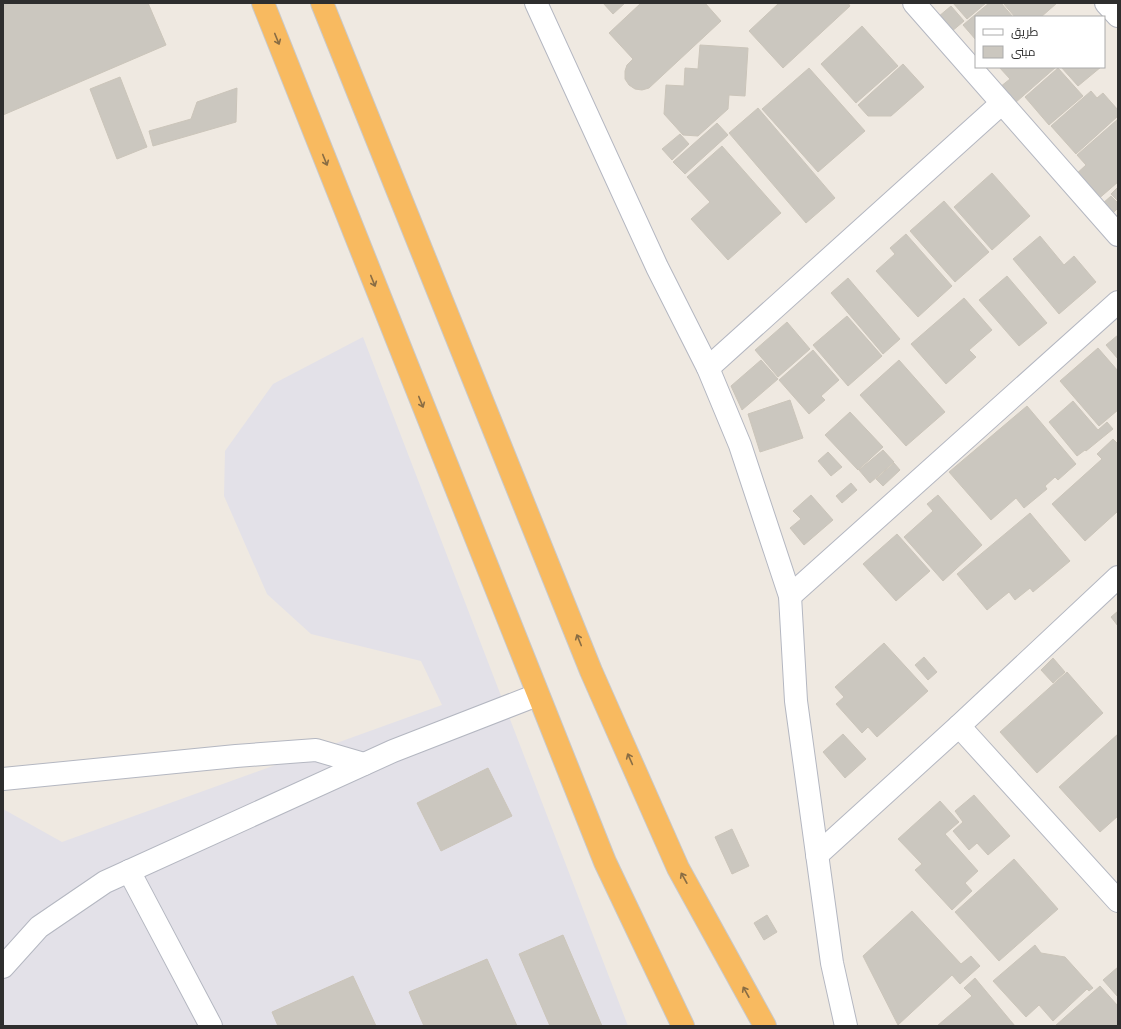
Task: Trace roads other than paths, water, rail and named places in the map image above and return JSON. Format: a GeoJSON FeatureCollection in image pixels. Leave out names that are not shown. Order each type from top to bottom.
{"type":"FeatureCollection","features":[{"type":"Feature","properties":{"kind":"highway"},"geometry":{"type":"LineString","coordinates":[[263,3],[537,695],[605,862],[683,1026]]}},
{"type":"Feature","properties":{"kind":"highway"},"geometry":{"type":"LineString","coordinates":[[322,3],[591,671],[678,868],[765,1026]]}},
{"type":"Feature","properties":{"kind":"street"},"geometry":{"type":"LineString","coordinates":[[536,3],[657,267],[708,368],[740,444],[790,596],[796,701],[832,963],[846,1026]]}},
{"type":"Feature","properties":{"kind":"street"},"geometry":{"type":"LineString","coordinates":[[914,3],[1118,235]]}},
{"type":"Feature","properties":{"kind":"street"},"geometry":{"type":"LineString","coordinates":[[1106,3],[1118,16]]}},
{"type":"Feature","properties":{"kind":"street"},"geometry":{"type":"LineString","coordinates":[[708,368],[1002,103]]}},
{"type":"Feature","properties":{"kind":"street"},"geometry":{"type":"LineString","coordinates":[[790,596],[1118,302]]}},
{"type":"Feature","properties":{"kind":"street"},"geometry":{"type":"LineString","coordinates":[[817,855],[959,726],[1118,577]]}},
{"type":"Feature","properties":{"kind":"street"},"geometry":{"type":"LineString","coordinates":[[3,967],[39,928],[105,882],[393,751],[537,695]]}},
{"type":"Feature","properties":{"kind":"street"},"geometry":{"type":"LineString","coordinates":[[959,726],[1118,901]]}},
{"type":"Feature","properties":{"kind":"street"},"geometry":{"type":"LineString","coordinates":[[3,779],[236,756],[316,750],[364,764]]}},
{"type":"Feature","properties":{"kind":"street"},"geometry":{"type":"LineString","coordinates":[[129,870],[211,1026]]}}]}
